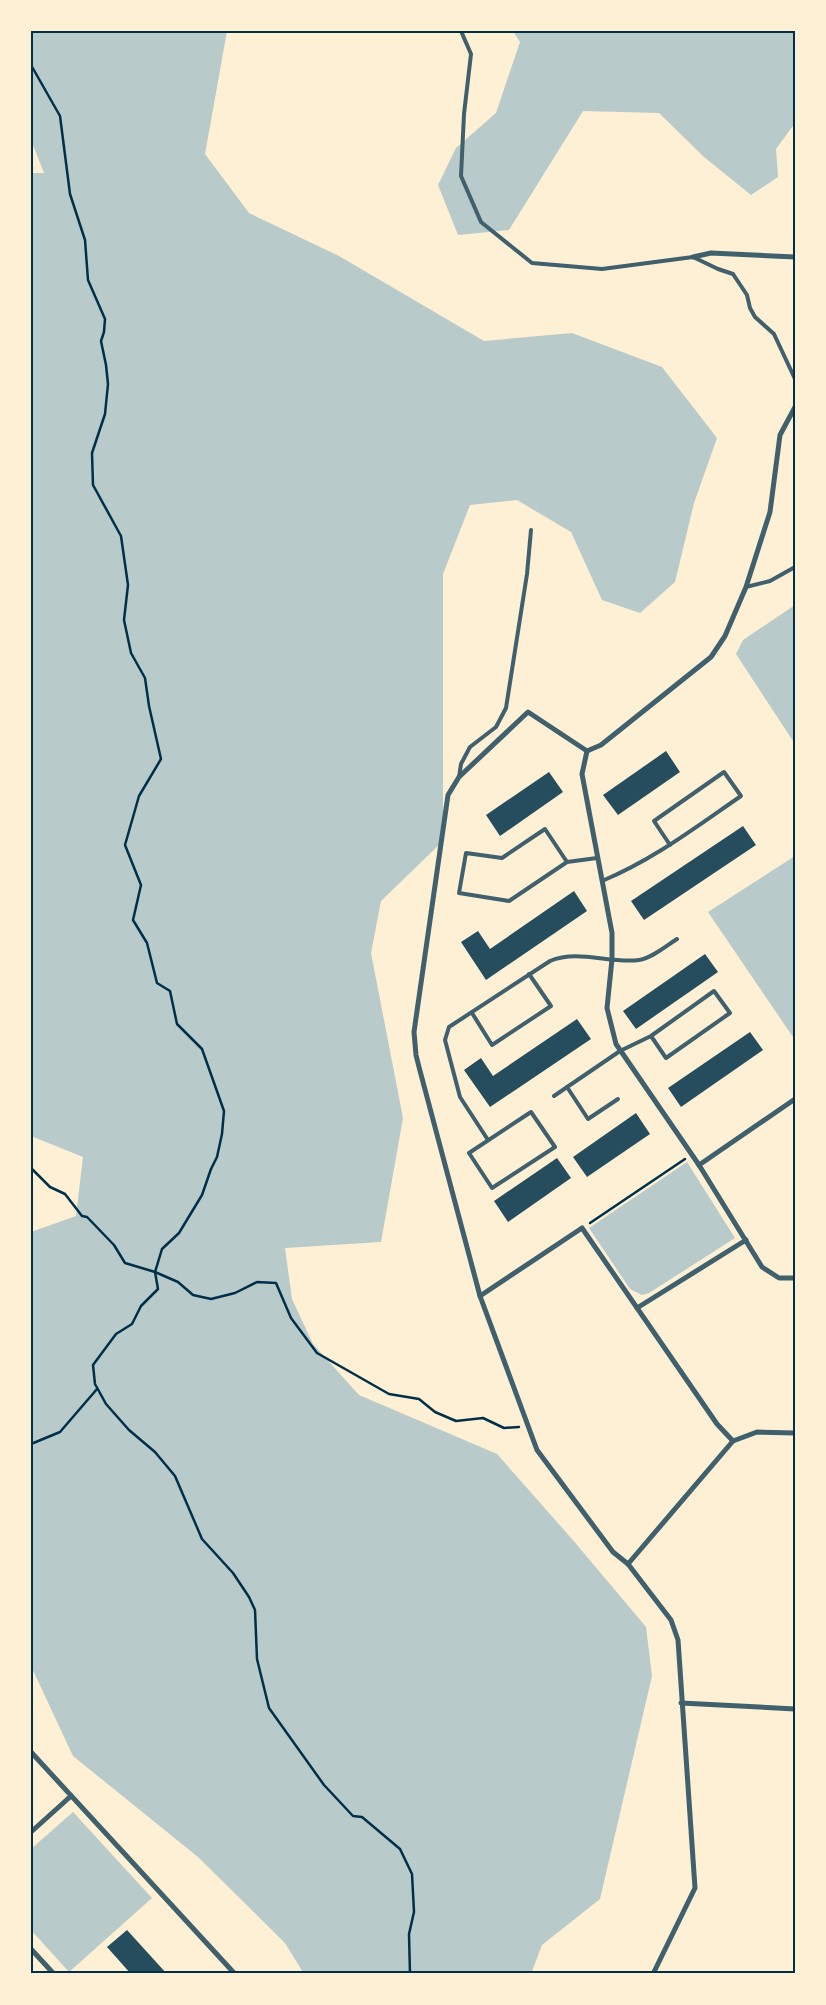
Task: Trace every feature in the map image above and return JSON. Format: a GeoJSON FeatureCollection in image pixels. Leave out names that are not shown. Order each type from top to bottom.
{"type":"FeatureCollection","features":[{"type":"Feature","properties":{"kind":"street"},"geometry":{"type":"LineString","coordinates":[[693,258],[712,253],[795,257]]}},
{"type":"Feature","properties":{"kind":"street"},"geometry":{"type":"LineString","coordinates":[[587,751],[601,745],[711,657],[725,636],[746,587],[770,512],[780,434],[795,407]]}},
{"type":"Feature","properties":{"kind":"street"},"geometry":{"type":"LineString","coordinates":[[587,751],[528,712],[459,777],[448,795],[414,1032],[414,1044],[480,1296],[537,1450],[612,1552],[628,1564],[671,1620],[678,1640],[695,1888],[653,1974]]}},
{"type":"Feature","properties":{"kind":"street"},"geometry":{"type":"LineString","coordinates":[[587,751],[582,774],[612,933],[612,959],[607,1008],[612,1031],[620,1051],[692,1154],[762,1267],[779,1278],[795,1278]]}},
{"type":"Feature","properties":{"kind":"street"},"geometry":{"type":"LineString","coordinates":[[699,1165],[795,1099]]}},
{"type":"Feature","properties":{"kind":"street"},"geometry":{"type":"LineString","coordinates":[[480,1296],[582,1228],[717,1424],[733,1441]]}},
{"type":"Feature","properties":{"kind":"street"},"geometry":{"type":"LineString","coordinates":[[637,1308],[746,1240]]}},
{"type":"Feature","properties":{"kind":"street"},"geometry":{"type":"LineString","coordinates":[[628,1564],[733,1441],[757,1432],[795,1433]]}},
{"type":"Feature","properties":{"kind":"street"},"geometry":{"type":"LineString","coordinates":[[681,1703],[795,1709]]}},
{"type":"Feature","properties":{"kind":"street"},"geometry":{"type":"LineString","coordinates":[[31,1752],[235,1974]]}},
{"type":"Feature","properties":{"kind":"street"},"geometry":{"type":"LineString","coordinates":[[31,1832],[71,1796]]}},
{"type":"Feature","properties":{"kind":"street"},"geometry":{"type":"LineString","coordinates":[[31,1949],[54,1974]]}},
{"type":"Feature","properties":{"kind":"lane"},"geometry":{"type":"LineString","coordinates":[[461,31],[471,54],[464,114],[461,176],[481,222],[532,263],[602,269],[693,258],[733,274],[748,295],[750,308],[755,317],[774,334],[795,379]]}},
{"type":"Feature","properties":{"kind":"lane"},"geometry":{"type":"LineString","coordinates":[[459,777],[461,764],[470,747],[496,727],[506,708],[527,574],[531,530]]}},
{"type":"Feature","properties":{"kind":"lane"},"geometry":{"type":"LineString","coordinates":[[746,587],[770,581],[795,567]]}},
{"type":"Feature","properties":{"kind":"lane"},"geometry":{"type":"LineString","coordinates":[[602,881],[651,858],[670,845],[741,796],[724,772],[654,821],[670,845]]}},
{"type":"Feature","properties":{"kind":"lane"},"geometry":{"type":"LineString","coordinates":[[567,862],[545,829],[502,858],[466,852],[459,894],[509,901],[567,862],[597,858]]}},
{"type":"Feature","properties":{"kind":"lane"},"geometry":{"type":"LineString","coordinates":[[488,1140],[460,1097],[445,1040],[450,1027],[529,974],[558,958],[572,956],[642,960],[677,939]]}},
{"type":"Feature","properties":{"kind":"lane"},"geometry":{"type":"LineString","coordinates":[[472,1013],[492,1045],[551,1006],[529,974]]}},
{"type":"Feature","properties":{"kind":"lane"},"geometry":{"type":"LineString","coordinates":[[554,1096],[620,1051],[651,1036],[714,991],[730,1013],[666,1058],[651,1036]]}},
{"type":"Feature","properties":{"kind":"lane"},"geometry":{"type":"LineString","coordinates":[[567,1087],[588,1119],[618,1099]]}},
{"type":"Feature","properties":{"kind":"lane"},"geometry":{"type":"LineString","coordinates":[[531,1112],[554,1147],[492,1188],[469,1153],[488,1140],[531,1112]]}},
{"type":"Feature","properties":{"kind":"path"},"geometry":{"type":"LineString","coordinates":[[31,65],[60,116],[70,194],[85,240],[88,280],[105,319],[101,341],[108,384],[105,414],[92,454],[93,486],[121,536],[128,585],[124,620],[131,653],[146,678],[149,706],[161,759],[139,796],[125,845],[141,886],[133,920],[147,943],[157,983],[170,991],[177,1024],[202,1048],[224,1112],[217,1157],[202,1195],[179,1233],[162,1248],[155,1272],[158,1289],[141,1306],[132,1324],[116,1334],[93,1365],[97,1389],[106,1404],[129,1430],[155,1452],[175,1476],[202,1539],[233,1573],[249,1597],[255,1610],[257,1659],[269,1708],[324,1785],[353,1816],[362,1817],[400,1849],[412,1874],[414,1912],[409,1934],[410,1974]]}},
{"type":"Feature","properties":{"kind":"path"},"geometry":{"type":"LineString","coordinates":[[582,1228],[692,1154]]}},
{"type":"Feature","properties":{"kind":"path"},"geometry":{"type":"LineString","coordinates":[[31,1168],[50,1187],[65,1194],[82,1216],[87,1217],[114,1245],[125,1262],[178,1282],[193,1295],[212,1298],[235,1293],[256,1282],[276,1283],[291,1318],[317,1353],[389,1394],[419,1399],[435,1412],[456,1421],[483,1418],[504,1428],[528,1425]]}},
{"type":"Feature","properties":{"kind":"path"},"geometry":{"type":"LineString","coordinates":[[31,1444],[60,1432],[97,1389]]}},
{"type":"Feature","properties":{"kind":"shaded area"},"geometry":{"type":"Polygon","coordinates":[[[31,31],[227,31],[205,154],[249,213],[339,256],[484,341],[572,333],[662,367],[717,438],[694,503],[675,582],[640,613],[602,600],[571,532],[517,500],[470,505],[443,574],[443,841],[381,901],[371,953],[403,1118],[381,1242],[285,1248],[292,1299],[313,1344],[359,1395],[497,1454],[646,1627],[652,1676],[600,1899],[542,1945],[531,1974],[304,1974],[285,1943],[198,1857],[73,1756],[31,1666],[31,1232],[76,1216],[83,1157],[31,1136],[31,173],[44,173],[31,140],[31,31]]]}},
{"type":"Feature","properties":{"kind":"shaded area"},"geometry":{"type":"Polygon","coordinates":[[[513,31],[795,31],[795,123],[776,149],[778,177],[751,195],[704,157],[659,113],[583,111],[509,230],[458,235],[438,185],[456,148],[496,113],[520,42],[513,31]]]}},
{"type":"Feature","properties":{"kind":"shaded area"},"geometry":{"type":"Polygon","coordinates":[[[795,605],[795,744],[736,654],[743,640],[795,605]]]}},
{"type":"Feature","properties":{"kind":"shaded area"},"geometry":{"type":"Polygon","coordinates":[[[795,856],[795,1040],[708,912],[795,856]]]}},
{"type":"Feature","properties":{"kind":"shaded area"},"geometry":{"type":"Polygon","coordinates":[[[687,1162],[735,1238],[649,1293],[642,1295],[630,1289],[589,1228],[687,1162]]]}},
{"type":"Feature","properties":{"kind":"shaded area"},"geometry":{"type":"Polygon","coordinates":[[[73,1812],[152,1898],[69,1972],[31,1930],[31,1849],[73,1812]]]}},
{"type":"Feature","properties":{"kind":"building"},"geometry":{"type":"Polygon","coordinates":[[[666,751],[680,772],[618,815],[603,795],[666,751]]]}},
{"type":"Feature","properties":{"kind":"building"},"geometry":{"type":"Polygon","coordinates":[[[549,772],[563,792],[500,836],[486,815],[549,772]]]}},
{"type":"Feature","properties":{"kind":"building"},"geometry":{"type":"Polygon","coordinates":[[[743,826],[756,845],[644,920],[631,901],[743,826]]]}},
{"type":"Feature","properties":{"kind":"building"},"geometry":{"type":"Polygon","coordinates":[[[574,891],[587,911],[486,980],[461,942],[478,931],[490,949],[574,891]]]}},
{"type":"Feature","properties":{"kind":"building"},"geometry":{"type":"Polygon","coordinates":[[[705,954],[718,972],[636,1029],[623,1011],[705,954]]]}},
{"type":"Feature","properties":{"kind":"building"},"geometry":{"type":"Polygon","coordinates":[[[577,1019],[591,1039],[490,1107],[464,1070],[481,1058],[493,1076],[577,1019]]]}},
{"type":"Feature","properties":{"kind":"building"},"geometry":{"type":"Polygon","coordinates":[[[750,1032],[763,1050],[681,1107],[668,1088],[750,1032]]]}},
{"type":"Feature","properties":{"kind":"building"},"geometry":{"type":"Polygon","coordinates":[[[636,1113],[650,1134],[587,1177],[573,1157],[636,1113]]]}},
{"type":"Feature","properties":{"kind":"building"},"geometry":{"type":"Polygon","coordinates":[[[557,1158],[571,1178],[508,1222],[494,1201],[557,1158]]]}},
{"type":"Feature","properties":{"kind":"building"},"geometry":{"type":"Polygon","coordinates":[[[127,1930],[167,1974],[131,1974],[107,1947],[127,1930]]]}}]}
